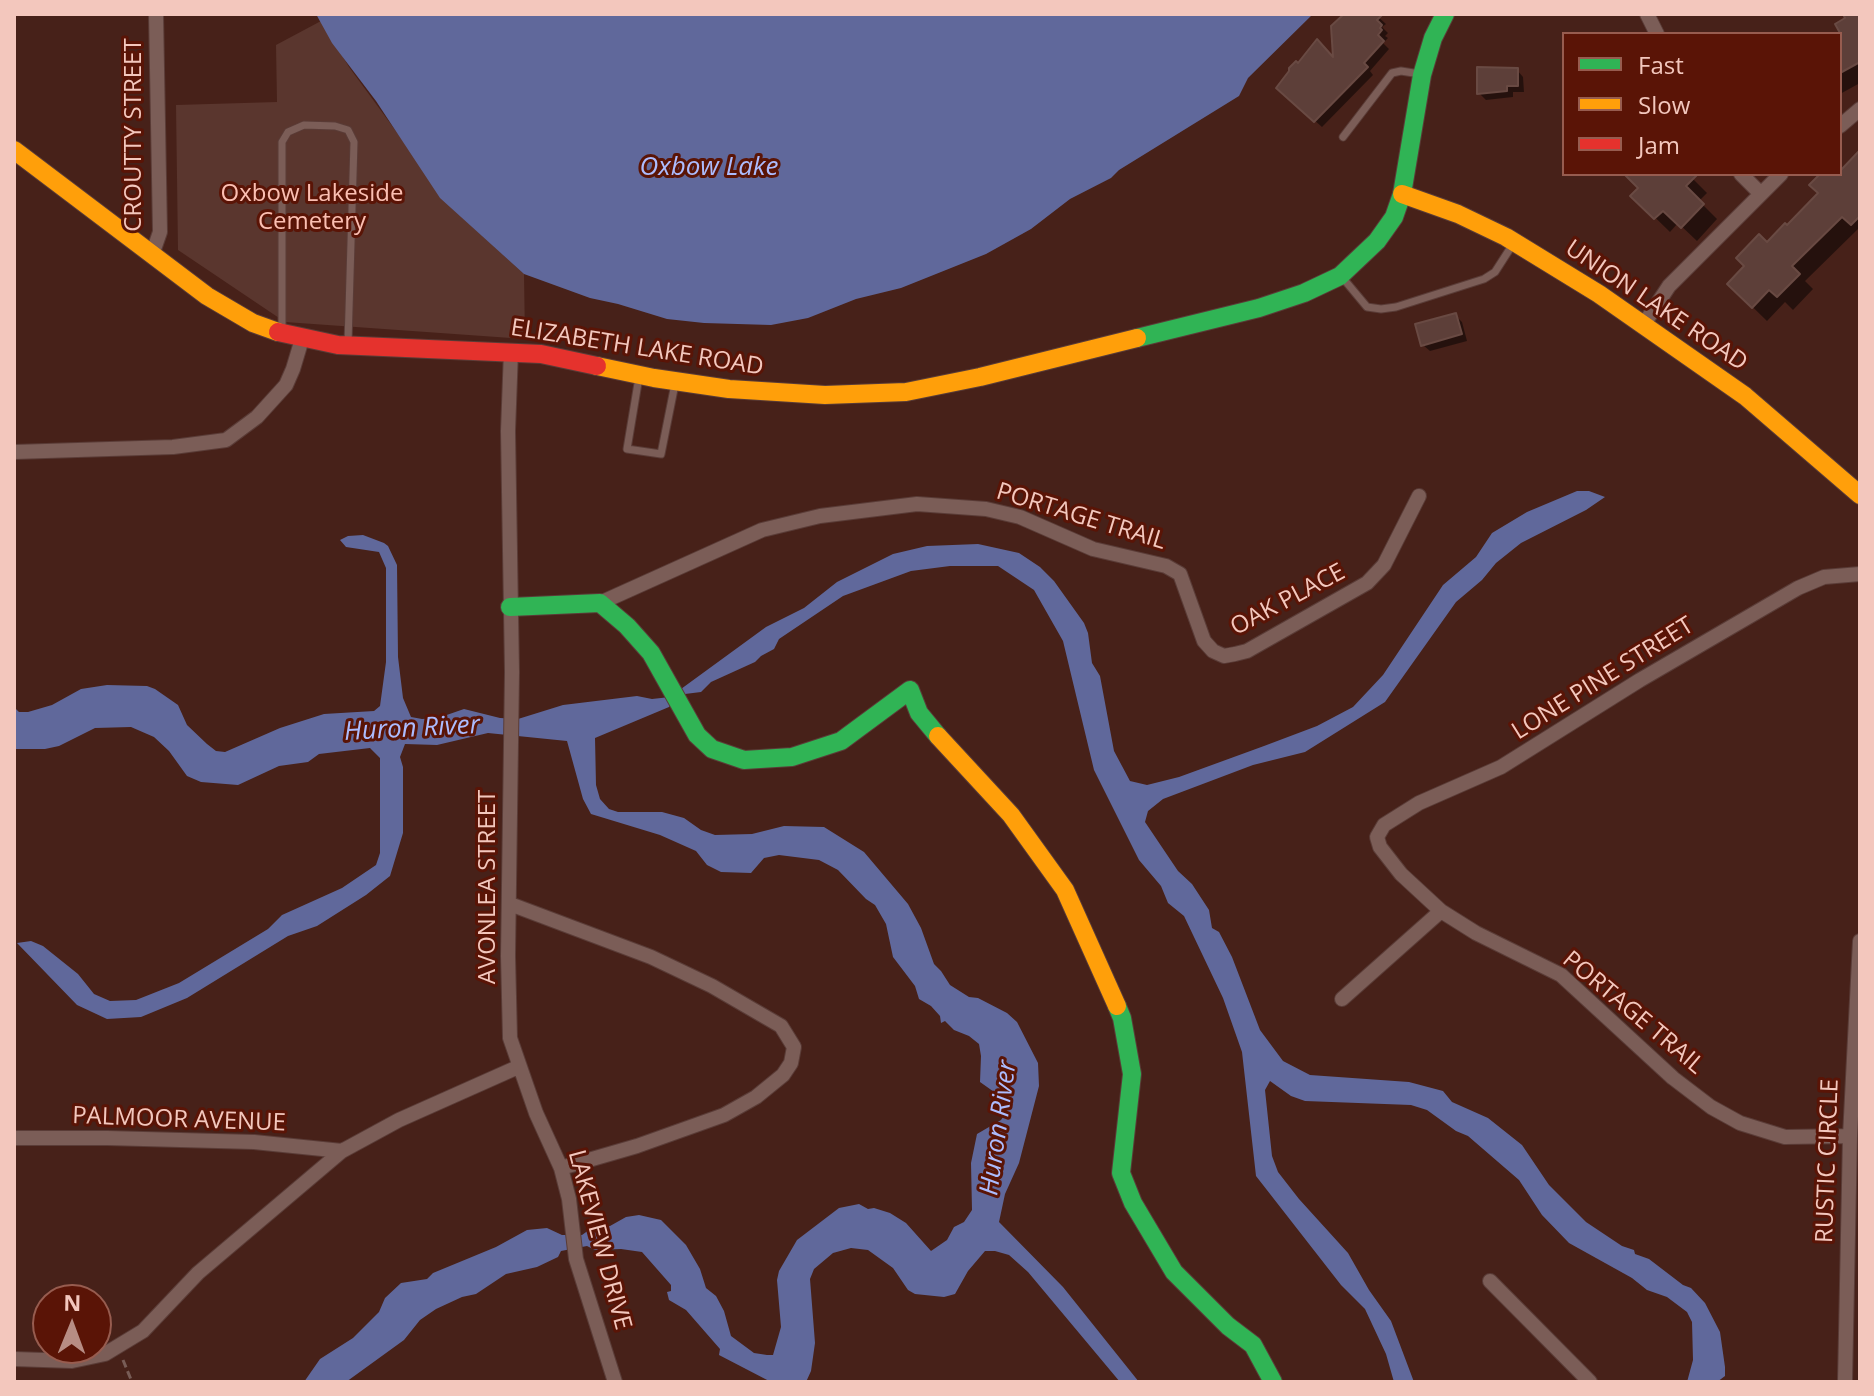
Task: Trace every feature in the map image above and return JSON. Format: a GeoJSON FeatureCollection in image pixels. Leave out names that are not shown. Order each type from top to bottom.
{"type":"FeatureCollection","features":[{"type":"Feature","properties":{"kind":"street","name":"CROUTTY STREET"},"geometry":{"type":"LineString","coordinates":[[152,255],[160,232],[156,14]]}},
{"type":"Feature","properties":{"kind":"street","name":"ELIZABETH LAKE ROAD"},"geometry":{"type":"LineString","coordinates":[[14,150],[207,296],[253,323],[302,339],[348,345],[511,351],[562,357],[675,382],[807,395],[872,394],[923,389],[1259,308],[1304,293],[1340,276],[1387,229],[1402,194],[1422,75],[1433,38],[1445,14]]}},
{"type":"Feature","properties":{"kind":"street"},"geometry":{"type":"LineString","coordinates":[[1647,14],[1656,32]]}},
{"type":"Feature","properties":{"kind":"street"},"geometry":{"type":"LineString","coordinates":[[1842,124],[1860,109]]}},
{"type":"Feature","properties":{"kind":"street"},"geometry":{"type":"LineString","coordinates":[[1743,176],[1761,194]]}},
{"type":"Feature","properties":{"kind":"street"},"geometry":{"type":"LineString","coordinates":[[1644,324],[1669,286],[1779,176]]}},
{"type":"Feature","properties":{"kind":"street","name":"UNION LAKE ROAD"},"geometry":{"type":"LineString","coordinates":[[1402,194],[1466,218],[1514,242],[1644,324],[1745,396],[1860,495]]}},
{"type":"Feature","properties":{"kind":"street"},"geometry":{"type":"LineString","coordinates":[[14,452],[173,447],[226,440],[257,417],[286,385],[302,339]]}},
{"type":"Feature","properties":{"kind":"street","name":"AVONLEA STREET"},"geometry":{"type":"LineString","coordinates":[[511,351],[508,431],[510,1038],[518,1067]]}},
{"type":"Feature","properties":{"kind":"street","name":"OAK PLACE"},"geometry":{"type":"LineString","coordinates":[[1224,656],[1247,651],[1367,583],[1384,565],[1419,496]]}},
{"type":"Feature","properties":{"kind":"street","name":"PORTAGE TRAIL"},"geometry":{"type":"LineString","coordinates":[[600,603],[762,530],[820,516],[917,504],[986,509],[1020,517],[1093,549],[1150,560],[1180,574],[1204,641],[1213,651],[1224,656]]}},
{"type":"Feature","properties":{"kind":"street","name":"LONE PINE STREET"},"geometry":{"type":"LineString","coordinates":[[1377,837],[1384,825],[1419,803],[1501,767],[1667,664],[1798,588],[1824,577],[1860,574]]}},
{"type":"Feature","properties":{"kind":"street"},"geometry":{"type":"LineString","coordinates":[[510,607],[600,603],[627,626],[651,653],[697,735],[712,749],[744,760],[792,757],[841,741],[910,690],[919,713],[950,751],[1011,815],[1065,890],[1122,1018],[1132,1074],[1121,1173],[1133,1203],[1174,1272],[1228,1326],[1253,1345],[1273,1382]]}},
{"type":"Feature","properties":{"kind":"street","name":"PORTAGE TRAIL"},"geometry":{"type":"LineString","coordinates":[[1377,837],[1380,847],[1401,874],[1441,911],[1476,933],[1561,975],[1673,1078],[1711,1107],[1731,1118],[1785,1137],[1850,1136]]}},
{"type":"Feature","properties":{"kind":"street"},"geometry":{"type":"LineString","coordinates":[[510,904],[651,957],[712,986],[781,1026],[794,1047],[791,1063],[783,1075],[756,1097],[724,1115],[637,1146],[561,1168]]}},
{"type":"Feature","properties":{"kind":"street"},"geometry":{"type":"LineString","coordinates":[[1342,999],[1441,911]]}},
{"type":"Feature","properties":{"kind":"street","name":"RUSTIC CIRCLE"},"geometry":{"type":"LineString","coordinates":[[1845,1382],[1850,1136],[1860,941]]}},
{"type":"Feature","properties":{"kind":"street"},"geometry":{"type":"LineString","coordinates":[[14,1359],[72,1361],[105,1354],[143,1331],[198,1273],[342,1151],[399,1120],[518,1067]]}},
{"type":"Feature","properties":{"kind":"street","name":"LAKEVIEW DRIVE"},"geometry":{"type":"LineString","coordinates":[[518,1067],[561,1168],[569,1199],[576,1259],[615,1382]]}},
{"type":"Feature","properties":{"kind":"street","name":"PALMOOR AVENUE"},"geometry":{"type":"LineString","coordinates":[[14,1138],[254,1142],[342,1151]]}},
{"type":"Feature","properties":{"kind":"street"},"geometry":{"type":"LineString","coordinates":[[1490,1281],[1590,1382]]}},
{"type":"Feature","properties":{"kind":"lane"},"geometry":{"type":"LineString","coordinates":[[1343,137],[1392,73],[1401,71],[1422,75]]}},
{"type":"Feature","properties":{"kind":"lane"},"geometry":{"type":"LineString","coordinates":[[282,333],[282,142],[288,132],[304,125],[335,126],[348,130],[354,142],[348,345]]}},
{"type":"Feature","properties":{"kind":"lane"},"geometry":{"type":"LineString","coordinates":[[1340,276],[1367,307],[1396,307],[1484,279],[1495,272],[1514,242]]}},
{"type":"Feature","properties":{"kind":"lane"},"geometry":{"type":"LineString","coordinates":[[640,374],[627,449],[661,454],[675,382]]}},
{"type":"Feature","properties":{"kind":"path"},"geometry":{"type":"LineString","coordinates":[[120,1345],[132,1382]]}},
{"type":"Feature","properties":{"kind":"green space","name":"Oxbow Lakeside Cemetery"},"geometry":{"type":"Polygon","coordinates":[[[321,21],[349,67],[453,209],[524,274],[525,339],[285,322],[178,250],[176,105],[277,102],[276,45],[321,21]]]}},
{"type":"Feature","properties":{"kind":"water","name":"Oxbow Lake"},"geometry":{"type":"Polygon","coordinates":[[[316,14],[1313,14],[1248,78],[1239,96],[1119,170],[1111,178],[1070,199],[1031,229],[986,254],[901,288],[856,299],[808,318],[771,325],[667,319],[590,298],[524,274],[440,198],[376,101],[332,43],[316,14]]]}},
{"type":"Feature","properties":{"kind":"water","name":"Huron River"},"geometry":{"type":"Polygon","coordinates":[[[1577,491],[1589,491],[1605,497],[1521,543],[1496,563],[1456,602],[1385,702],[1305,752],[1253,765],[1163,799],[1148,811],[1145,822],[1209,910],[1212,928],[1219,932],[1232,957],[1260,1030],[1283,1061],[1310,1075],[1409,1082],[1443,1091],[1452,1102],[1488,1118],[1522,1145],[1549,1185],[1586,1222],[1622,1246],[1634,1250],[1635,1254],[1649,1259],[1691,1288],[1705,1303],[1720,1332],[1725,1376],[1717,1382],[1687,1382],[1693,1360],[1692,1322],[1687,1312],[1667,1297],[1647,1290],[1632,1278],[1569,1243],[1542,1215],[1519,1180],[1468,1136],[1427,1110],[1411,1105],[1305,1101],[1291,1096],[1270,1081],[1265,1090],[1272,1156],[1278,1172],[1348,1253],[1391,1321],[1414,1382],[1394,1382],[1386,1354],[1365,1309],[1341,1285],[1256,1176],[1242,1052],[1223,998],[1184,916],[1168,903],[1161,886],[1139,860],[1094,770],[1063,641],[1034,590],[998,566],[950,566],[911,571],[843,596],[779,639],[774,649],[755,662],[711,682],[701,692],[685,694],[669,707],[595,738],[596,785],[600,799],[609,809],[618,812],[662,812],[684,818],[715,835],[752,834],[784,826],[824,827],[864,852],[908,904],[934,964],[950,985],[1007,1013],[1017,1022],[1038,1063],[1039,1086],[1019,1163],[1005,1194],[999,1222],[1063,1287],[1139,1382],[1120,1382],[1028,1272],[1009,1255],[995,1251],[985,1251],[968,1271],[955,1294],[944,1297],[915,1294],[908,1290],[893,1268],[868,1250],[851,1248],[833,1253],[814,1269],[810,1279],[815,1343],[806,1382],[771,1382],[719,1355],[720,1349],[686,1310],[669,1300],[667,1292],[671,1291],[671,1285],[642,1252],[595,1250],[587,1246],[561,1251],[558,1257],[537,1267],[506,1274],[476,1294],[436,1309],[420,1320],[404,1340],[346,1382],[304,1382],[320,1359],[353,1338],[379,1312],[385,1298],[401,1283],[427,1279],[433,1273],[496,1247],[527,1230],[547,1228],[562,1235],[582,1235],[593,1227],[610,1226],[626,1217],[639,1215],[661,1220],[686,1245],[700,1269],[706,1288],[716,1296],[724,1311],[731,1336],[754,1353],[773,1355],[781,1327],[779,1271],[797,1240],[839,1208],[859,1204],[890,1213],[906,1223],[931,1251],[947,1240],[954,1227],[964,1222],[972,1210],[971,1163],[977,1134],[1001,1120],[1005,1114],[1004,1099],[980,1082],[979,1044],[954,1030],[945,1021],[941,1023],[940,1016],[931,1006],[919,999],[915,986],[893,957],[886,924],[875,905],[838,870],[819,860],[779,855],[764,858],[751,873],[721,872],[707,865],[696,851],[660,835],[591,814],[583,799],[567,741],[488,733],[437,745],[405,744],[400,757],[403,767],[403,833],[390,876],[317,926],[288,936],[187,998],[141,1017],[107,1019],[77,1005],[17,943],[31,941],[43,946],[78,974],[94,994],[110,1001],[136,1000],[179,983],[268,929],[282,915],[342,888],[376,865],[380,853],[380,758],[370,748],[319,754],[308,762],[279,766],[238,785],[201,782],[187,776],[169,751],[154,737],[131,727],[95,728],[59,746],[45,749],[14,749],[14,707],[19,712],[28,712],[52,705],[81,689],[107,685],[155,689],[178,705],[187,725],[207,744],[216,751],[225,752],[280,728],[324,714],[374,711],[380,706],[386,662],[386,568],[379,552],[346,547],[340,540],[348,536],[363,535],[384,543],[397,565],[398,657],[403,698],[411,717],[422,719],[438,718],[464,709],[518,719],[563,705],[637,696],[652,699],[670,697],[766,627],[804,608],[837,582],[893,554],[927,546],[978,544],[1019,553],[1054,581],[1084,623],[1092,663],[1100,676],[1114,751],[1130,781],[1147,785],[1179,777],[1317,726],[1353,707],[1383,675],[1443,585],[1476,557],[1492,533],[1527,512],[1577,491]]]}},
{"type":"Feature","properties":{"kind":"building"},"geometry":{"type":"Polygon","coordinates":[[[1344,14],[1383,14],[1377,20],[1382,25],[1378,35],[1384,41],[1364,63],[1368,67],[1314,122],[1276,88],[1289,68],[1296,61],[1298,63],[1317,39],[1333,57],[1331,26],[1344,14]]]}},
{"type":"Feature","properties":{"kind":"building"},"geometry":{"type":"Polygon","coordinates":[[[1843,14],[1860,14],[1860,62],[1842,72],[1842,32],[1835,24],[1845,18],[1843,14]]]}},
{"type":"Feature","properties":{"kind":"building"},"geometry":{"type":"Polygon","coordinates":[[[1477,67],[1518,68],[1518,86],[1507,86],[1507,91],[1477,94],[1477,67]]]}},
{"type":"Feature","properties":{"kind":"building"},"geometry":{"type":"Polygon","coordinates":[[[1860,150],[1860,216],[1851,225],[1842,217],[1792,266],[1800,274],[1777,297],[1769,290],[1752,308],[1727,284],[1744,266],[1736,258],[1759,234],[1767,242],[1785,223],[1787,225],[1818,193],[1809,185],[1818,176],[1842,176],[1842,169],[1860,150]]]}},
{"type":"Feature","properties":{"kind":"building"},"geometry":{"type":"Polygon","coordinates":[[[1626,176],[1696,176],[1686,186],[1704,204],[1681,228],[1663,211],[1654,219],[1630,196],[1638,188],[1626,176]]]}},
{"type":"Feature","properties":{"kind":"building"},"geometry":{"type":"Polygon","coordinates":[[[1456,313],[1462,334],[1421,346],[1415,324],[1456,313]]]}},
{"type":"Feature","properties":{"kind":"traffic: fast"},"geometry":{"type":"LineString","coordinates":[[1137,338],[1259,308],[1304,293],[1340,276],[1377,241],[1394,217],[1402,194],[1422,75],[1433,38],[1445,14]]}},
{"type":"Feature","properties":{"kind":"traffic: fast"},"geometry":{"type":"LineString","coordinates":[[510,607],[600,603],[627,626],[651,653],[697,735],[712,749],[744,760],[792,757],[841,741],[910,690],[919,713],[938,736]]}},
{"type":"Feature","properties":{"kind":"traffic: fast"},"geometry":{"type":"LineString","coordinates":[[1117,1006],[1132,1074],[1121,1173],[1133,1203],[1174,1272],[1228,1326],[1253,1345],[1273,1382]]}},
{"type":"Feature","properties":{"kind":"traffic: slow"},"geometry":{"type":"LineString","coordinates":[[14,150],[207,296],[253,323],[278,332]]}},
{"type":"Feature","properties":{"kind":"traffic: slow"},"geometry":{"type":"LineString","coordinates":[[1402,194],[1458,214],[1506,237],[1599,294],[1745,396],[1860,495]]}},
{"type":"Feature","properties":{"kind":"traffic: slow"},"geometry":{"type":"LineString","coordinates":[[597,366],[729,389],[825,395],[906,392],[1137,338]]}},
{"type":"Feature","properties":{"kind":"traffic: slow"},"geometry":{"type":"LineString","coordinates":[[938,736],[1011,815],[1065,890],[1117,1006]]}},
{"type":"Feature","properties":{"kind":"traffic: jam"},"geometry":{"type":"LineString","coordinates":[[278,332],[338,345],[541,354],[597,366]]}}]}
